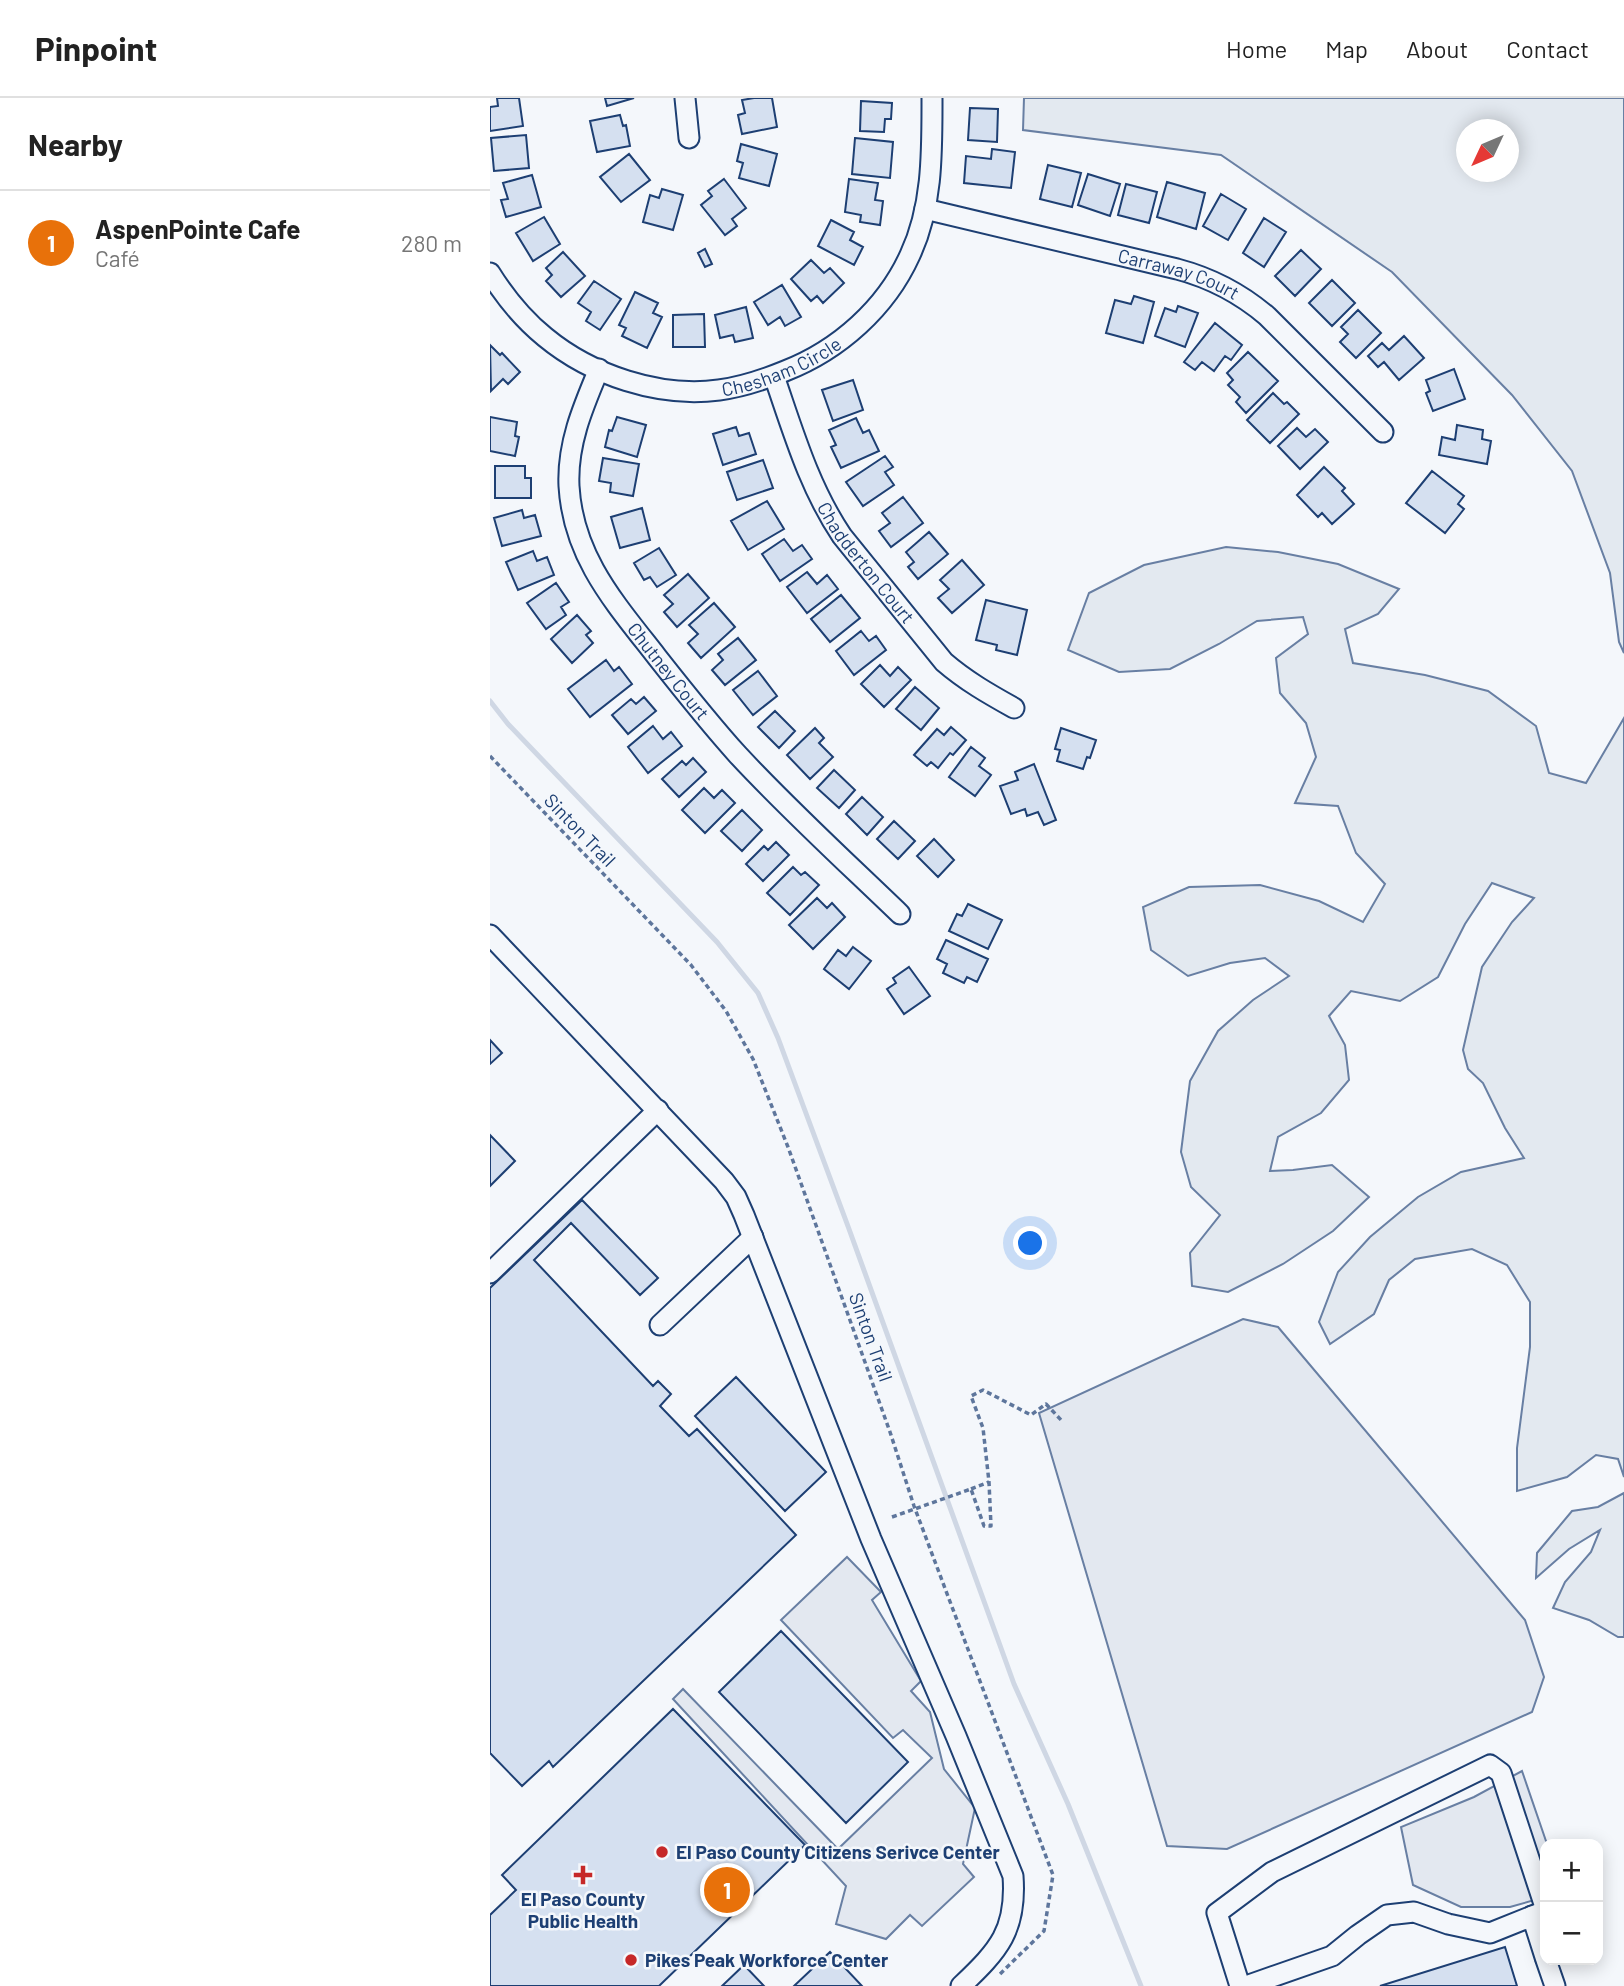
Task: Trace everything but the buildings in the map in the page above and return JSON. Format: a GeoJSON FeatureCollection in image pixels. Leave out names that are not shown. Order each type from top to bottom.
{"type":"FeatureCollection","features":[{"type":"Feature","properties":{"kind":"street"},"geometry":{"type":"LineString","coordinates":[[685,98],[689,138]]}},
{"type":"Feature","properties":{"kind":"street","name":"Chesham Circle"},"geometry":{"type":"LineString","coordinates":[[490,273],[506,297],[544,337],[570,355],[642,385],[692,392],[746,385],[774,376],[822,354],[863,322],[881,301],[909,257],[919,234],[925,209],[930,174],[932,98]]}},
{"type":"Feature","properties":{"kind":"street","name":"Carraway Court"},"geometry":{"type":"LineString","coordinates":[[925,209],[1177,269],[1214,281],[1251,302],[1267,316],[1383,432]]}},
{"type":"Feature","properties":{"kind":"street","name":"Chutney Court"},"geometry":{"type":"LineString","coordinates":[[599,369],[579,418],[570,458],[569,486],[577,531],[595,575],[716,731],[759,777],[900,914]]}},
{"type":"Feature","properties":{"kind":"street","name":"Chadderton Court"},"geometry":{"type":"LineString","coordinates":[[774,376],[808,474],[830,519],[842,536],[944,662],[981,690],[1014,708]]}},
{"type":"Feature","properties":{"kind":"street"},"geometry":{"type":"LineString","coordinates":[[490,935],[658,1110],[736,1197],[871,1539],[1013,1876],[1015,1898],[1006,1932],[987,1961],[961,1986]]}},
{"type":"Feature","properties":{"kind":"street"},"geometry":{"type":"LineString","coordinates":[[490,1273],[658,1110]]}},
{"type":"Feature","properties":{"kind":"street"},"geometry":{"type":"LineString","coordinates":[[660,1325],[753,1237]]}},
{"type":"Feature","properties":{"kind":"street"},"geometry":{"type":"LineString","coordinates":[[1240,1986],[1217,1913],[1272,1872],[1490,1765],[1501,1773],[1540,1909]]}},
{"type":"Feature","properties":{"kind":"street"},"geometry":{"type":"LineString","coordinates":[[1246,1986],[1332,1956],[1387,1915],[1414,1912],[1448,1924],[1490,1933],[1540,1912]]}},
{"type":"Feature","properties":{"kind":"street"},"geometry":{"type":"LineString","coordinates":[[1548,1965],[1555,1986]]}},
{"type":"Feature","properties":{"kind":"path","name":"Sinton Trail"},"geometry":{"type":"LineString","coordinates":[[490,756],[691,965],[726,1011],[752,1059],[788,1147],[915,1509],[1054,1875],[1044,1931],[998,1977]]}},
{"type":"Feature","properties":{"kind":"path"},"geometry":{"type":"LineString","coordinates":[[971,1489],[984,1526],[991,1526],[983,1428],[971,1396],[983,1390],[1031,1415],[1046,1404],[1063,1422]]}},
{"type":"Feature","properties":{"kind":"path"},"geometry":{"type":"LineString","coordinates":[[892,1517],[989,1482]]}},
{"type":"Feature","properties":{"kind":"shaded area"},"geometry":{"type":"Polygon","coordinates":[[[1024,98],[1624,98],[1624,653],[1619,642],[1610,573],[1572,471],[1512,395],[1392,272],[1221,155],[1023,130],[1024,98]]]}},
{"type":"Feature","properties":{"kind":"shaded area"},"geometry":{"type":"Polygon","coordinates":[[[1226,547],[1278,552],[1338,564],[1399,589],[1378,614],[1345,629],[1353,663],[1425,675],[1488,691],[1536,726],[1549,773],[1586,783],[1624,718],[1624,1477],[1618,1459],[1596,1455],[1567,1477],[1517,1491],[1517,1448],[1530,1347],[1530,1302],[1507,1265],[1472,1249],[1415,1259],[1389,1280],[1374,1314],[1330,1344],[1319,1322],[1338,1272],[1370,1237],[1418,1197],[1461,1172],[1524,1158],[1505,1128],[1483,1083],[1468,1069],[1463,1050],[1482,967],[1512,922],[1534,898],[1492,883],[1465,924],[1438,977],[1400,1001],[1351,991],[1329,1016],[1345,1045],[1349,1080],[1321,1113],[1278,1137],[1270,1171],[1332,1165],[1369,1197],[1333,1231],[1283,1264],[1228,1292],[1192,1286],[1190,1253],[1220,1215],[1191,1187],[1181,1152],[1190,1081],[1218,1031],[1253,1000],[1289,976],[1265,958],[1230,963],[1188,976],[1151,950],[1143,907],[1189,887],[1260,885],[1319,901],[1363,922],[1385,884],[1356,853],[1338,806],[1295,803],[1316,757],[1306,723],[1280,693],[1276,658],[1308,634],[1303,617],[1257,621],[1170,669],[1119,672],[1068,650],[1089,593],[1144,565],[1226,547]]]}},
{"type":"Feature","properties":{"kind":"shaded area"},"geometry":{"type":"Polygon","coordinates":[[[1243,1319],[1278,1327],[1525,1620],[1544,1677],[1532,1712],[1227,1849],[1167,1846],[1039,1413],[1243,1319]]]}},
{"type":"Feature","properties":{"kind":"shaded area"},"geometry":{"type":"Polygon","coordinates":[[[1624,1493],[1624,1637],[1618,1637],[1589,1620],[1553,1608],[1565,1582],[1591,1552],[1600,1530],[1569,1549],[1536,1578],[1537,1553],[1572,1511],[1598,1507],[1624,1493]]]}},
{"type":"Feature","properties":{"kind":"shaded area"},"geometry":{"type":"Polygon","coordinates":[[[847,1557],[881,1592],[872,1600],[921,1681],[911,1691],[930,1712],[944,1769],[975,1808],[963,1864],[974,1877],[922,1926],[910,1915],[886,1939],[836,1924],[846,1886],[673,1699],[683,1689],[838,1849],[932,1758],[903,1730],[893,1738],[781,1620],[847,1557]]]}},
{"type":"Feature","properties":{"kind":"shaded area"},"geometry":{"type":"Polygon","coordinates":[[[1522,1771],[1545,1839],[1540,1839],[1540,1898],[1510,1907],[1461,1907],[1413,1885],[1401,1827],[1474,1797],[1522,1771]]]}},
{"type":"Feature","properties":{"kind":"waterway"},"geometry":{"type":"LineString","coordinates":[[490,701],[508,724],[717,942],[758,993],[778,1038],[849,1229],[1014,1684],[1068,1804],[1141,1986]]}},
{"type":"Feature","properties":{"kind":"place","name":"El Paso County Citizens Serivce Center"},"geometry":{"type":"Point","coordinates":[662,1852]}},
{"type":"Feature","properties":{"kind":"place","name":"El Paso County Public Health"},"geometry":{"type":"Point","coordinates":[583,1875]}},
{"type":"Feature","properties":{"kind":"place","name":"AspenPointe Cafe"},"geometry":{"type":"Point","coordinates":[727,1890]}},
{"type":"Feature","properties":{"kind":"place","name":"Pikes Peak Workforce Center"},"geometry":{"type":"Point","coordinates":[631,1960]}}]}
